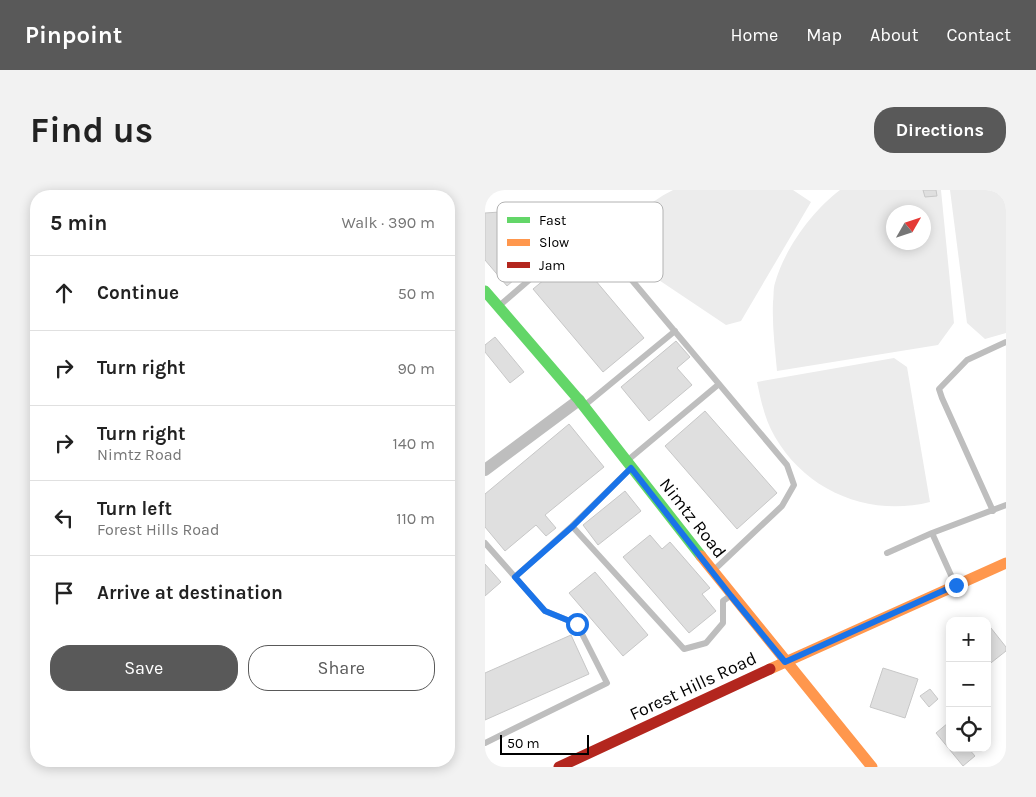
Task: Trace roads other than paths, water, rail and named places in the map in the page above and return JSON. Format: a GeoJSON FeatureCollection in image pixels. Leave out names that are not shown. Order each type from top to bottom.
{"type":"FeatureCollection","features":[{"type":"Feature","properties":{"kind":"street","name":"Nimtz Road"},"geometry":{"type":"LineString","coordinates":[[485,291],[581,403],[731,596],[872,767]]}},
{"type":"Feature","properties":{"kind":"street"},"geometry":{"type":"LineString","coordinates":[[485,470],[581,403]]}},
{"type":"Feature","properties":{"kind":"street","name":"Forest Hills Road"},"geometry":{"type":"LineString","coordinates":[[559,767],[785,662],[1006,563]]}},
{"type":"Feature","properties":{"kind":"lane"},"geometry":{"type":"LineString","coordinates":[[499,306],[527,282]]}},
{"type":"Feature","properties":{"kind":"lane"},"geometry":{"type":"LineString","coordinates":[[633,282],[787,465],[794,485],[782,506],[712,572]]}},
{"type":"Feature","properties":{"kind":"lane"},"geometry":{"type":"LineString","coordinates":[[581,403],[675,331]]}},
{"type":"Feature","properties":{"kind":"lane"},"geometry":{"type":"LineString","coordinates":[[993,511],[939,389],[967,360],[1006,342]]}},
{"type":"Feature","properties":{"kind":"lane"},"geometry":{"type":"LineString","coordinates":[[515,577],[573,526],[629,464],[719,384]]}},
{"type":"Feature","properties":{"kind":"lane"},"geometry":{"type":"LineString","coordinates":[[887,553],[1006,505]]}},
{"type":"Feature","properties":{"kind":"lane"},"geometry":{"type":"LineString","coordinates":[[573,526],[684,649],[706,643],[723,623],[723,601],[731,596]]}},
{"type":"Feature","properties":{"kind":"lane"},"geometry":{"type":"LineString","coordinates":[[932,534],[956,585]]}},
{"type":"Feature","properties":{"kind":"lane"},"geometry":{"type":"LineString","coordinates":[[485,543],[545,611],[577,624],[607,683],[485,742]]}}]}
